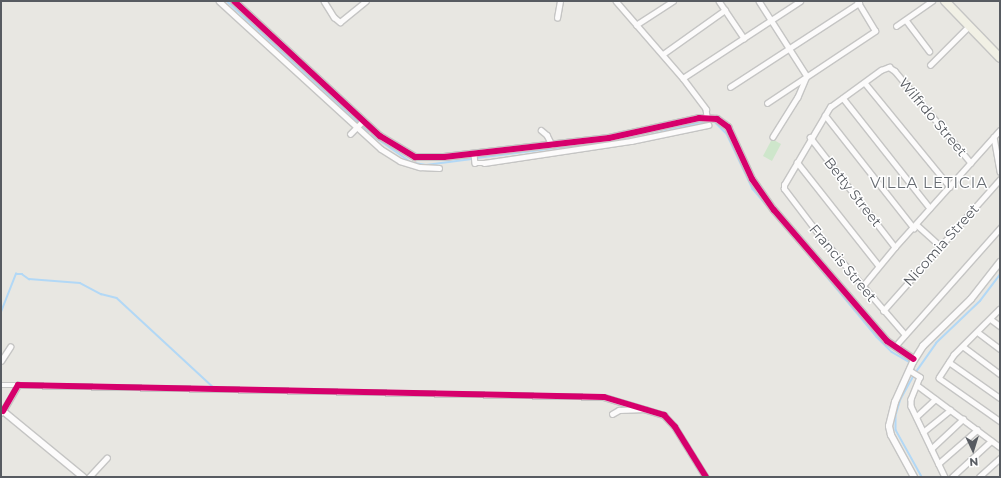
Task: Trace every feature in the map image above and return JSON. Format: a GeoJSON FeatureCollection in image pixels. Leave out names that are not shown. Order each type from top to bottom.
{"type":"FeatureCollection","features":[{"type":"Feature","properties":{"kind":"main road"},"geometry":{"type":"LineString","coordinates":[[945,1],[968,27],[1000,58]]}},
{"type":"Feature","properties":{"kind":"street"},"geometry":{"type":"LineString","coordinates":[[220,1],[367,137],[400,161],[420,167],[439,168]]}},
{"type":"Feature","properties":{"kind":"street"},"geometry":{"type":"LineString","coordinates":[[234,1],[373,130],[393,146],[415,157],[433,158],[552,145],[620,136],[708,116],[717,119],[728,127],[752,179],[792,232],[887,341],[914,359]]}},
{"type":"Feature","properties":{"kind":"street"},"geometry":{"type":"LineString","coordinates":[[324,1],[334,17],[340,22],[366,1]]}},
{"type":"Feature","properties":{"kind":"street"},"geometry":{"type":"LineString","coordinates":[[557,18],[560,1]]}},
{"type":"Feature","properties":{"kind":"street"},"geometry":{"type":"LineString","coordinates":[[616,1],[683,78],[706,109],[708,116]]}},
{"type":"Feature","properties":{"kind":"street"},"geometry":{"type":"LineString","coordinates":[[636,25],[673,1]]}},
{"type":"Feature","properties":{"kind":"street"},"geometry":{"type":"LineString","coordinates":[[719,1],[744,38]]}},
{"type":"Feature","properties":{"kind":"street"},"geometry":{"type":"LineString","coordinates":[[759,1],[807,76]]}},
{"type":"Feature","properties":{"kind":"street"},"geometry":{"type":"LineString","coordinates":[[683,78],[800,1]]}},
{"type":"Feature","properties":{"kind":"street"},"geometry":{"type":"LineString","coordinates":[[896,26],[932,1]]}},
{"type":"Feature","properties":{"kind":"street"},"geometry":{"type":"LineString","coordinates":[[730,86],[858,2],[875,31],[767,103]]}},
{"type":"Feature","properties":{"kind":"street"},"geometry":{"type":"LineString","coordinates":[[662,54],[724,10]]}},
{"type":"Feature","properties":{"kind":"street"},"geometry":{"type":"LineString","coordinates":[[906,20],[929,51]]}},
{"type":"Feature","properties":{"kind":"street"},"geometry":{"type":"LineString","coordinates":[[930,65],[968,27]]}},
{"type":"Feature","properties":{"kind":"street","name":"Wilfrdo Street"},"geometry":{"type":"LineString","coordinates":[[865,83],[886,68],[895,71],[972,163]]}},
{"type":"Feature","properties":{"kind":"street"},"geometry":{"type":"LineString","coordinates":[[773,137],[798,96],[807,76]]}},
{"type":"Feature","properties":{"kind":"street"},"geometry":{"type":"LineString","coordinates":[[878,266],[797,162],[810,137],[830,107],[865,83],[950,187]]}},
{"type":"Feature","properties":{"kind":"street"},"geometry":{"type":"LineString","coordinates":[[843,98],[930,208]]}},
{"type":"Feature","properties":{"kind":"street"},"geometry":{"type":"LineString","coordinates":[[825,115],[915,226],[940,246]]}},
{"type":"Feature","properties":{"kind":"street"},"geometry":{"type":"LineString","coordinates":[[350,134],[363,121]]}},
{"type":"Feature","properties":{"kind":"street"},"geometry":{"type":"LineString","coordinates":[[474,154],[475,163],[484,163],[631,141],[708,125]]}},
{"type":"Feature","properties":{"kind":"street"},"geometry":{"type":"LineString","coordinates":[[367,137],[373,130]]}},
{"type":"Feature","properties":{"kind":"street"},"geometry":{"type":"LineString","coordinates":[[541,130],[547,134],[552,145]]}},
{"type":"Feature","properties":{"kind":"street"},"geometry":{"type":"LineString","coordinates":[[862,287],[878,266],[1000,130]]}},
{"type":"Feature","properties":{"kind":"street","name":"Betty Street"},"geometry":{"type":"LineString","coordinates":[[810,137],[895,247]]}},
{"type":"Feature","properties":{"kind":"street"},"geometry":{"type":"LineString","coordinates":[[994,137],[1000,171]]}},
{"type":"Feature","properties":{"kind":"street","name":"Francis Street"},"geometry":{"type":"LineString","coordinates":[[797,162],[784,189],[862,287],[905,335]]}},
{"type":"Feature","properties":{"kind":"street","name":"Nicomia Street"},"geometry":{"type":"LineString","coordinates":[[883,311],[1000,179]]}},
{"type":"Feature","properties":{"kind":"street"},"geometry":{"type":"LineString","coordinates":[[898,343],[1000,228]]}},
{"type":"Feature","properties":{"kind":"street"},"geometry":{"type":"LineString","coordinates":[[914,477],[894,442],[889,426],[895,402],[914,359],[933,335],[971,299],[1000,262]]}},
{"type":"Feature","properties":{"kind":"street"},"geometry":{"type":"LineString","coordinates":[[1000,309],[992,320],[949,362],[939,379],[1000,421]]}},
{"type":"Feature","properties":{"kind":"street"},"geometry":{"type":"LineString","coordinates":[[992,320],[1000,326]]}},
{"type":"Feature","properties":{"kind":"street"},"geometry":{"type":"LineString","coordinates":[[978,333],[1000,349]]}},
{"type":"Feature","properties":{"kind":"street"},"geometry":{"type":"LineString","coordinates":[[1,361],[10,347]]}},
{"type":"Feature","properties":{"kind":"street"},"geometry":{"type":"LineString","coordinates":[[964,347],[1000,374]]}},
{"type":"Feature","properties":{"kind":"street"},"geometry":{"type":"LineString","coordinates":[[949,362],[1000,398]]}},
{"type":"Feature","properties":{"kind":"street"},"geometry":{"type":"LineString","coordinates":[[910,371],[919,377],[911,402],[916,417],[944,477]]}},
{"type":"Feature","properties":{"kind":"street"},"geometry":{"type":"LineString","coordinates":[[1,385],[570,395],[604,397],[648,408],[664,415],[675,427],[706,477]]}},
{"type":"Feature","properties":{"kind":"street"},"geometry":{"type":"LineString","coordinates":[[18,385],[2,412],[83,477]]}},
{"type":"Feature","properties":{"kind":"street"},"geometry":{"type":"LineString","coordinates":[[917,385],[1000,447]]}},
{"type":"Feature","properties":{"kind":"street"},"geometry":{"type":"LineString","coordinates":[[916,417],[935,399]]}},
{"type":"Feature","properties":{"kind":"street"},"geometry":{"type":"LineString","coordinates":[[612,414],[619,410],[648,408]]}},
{"type":"Feature","properties":{"kind":"street"},"geometry":{"type":"LineString","coordinates":[[923,432],[950,410]]}},
{"type":"Feature","properties":{"kind":"street"},"geometry":{"type":"LineString","coordinates":[[931,449],[963,419]]}},
{"type":"Feature","properties":{"kind":"street"},"geometry":{"type":"LineString","coordinates":[[938,464],[977,430]]}},
{"type":"Feature","properties":{"kind":"street"},"geometry":{"type":"LineString","coordinates":[[952,477],[991,441]]}},
{"type":"Feature","properties":{"kind":"street"},"geometry":{"type":"LineString","coordinates":[[89,477],[107,458]]}},
{"type":"Feature","properties":{"kind":"street"},"geometry":{"type":"LineString","coordinates":[[979,477],[1000,458]]}},
{"type":"Feature","properties":{"kind":"green space"},"geometry":{"type":"Polygon","coordinates":[[[772,139],[781,144],[772,161],[763,156],[772,139]]]}},
{"type":"Feature","properties":{"kind":"waterway"},"geometry":{"type":"LineString","coordinates":[[227,1],[358,122]]}},
{"type":"Feature","properties":{"kind":"waterway"},"geometry":{"type":"LineString","coordinates":[[646,136],[702,122],[715,122],[727,134],[753,189],[768,207]]}},
{"type":"Feature","properties":{"kind":"waterway"},"geometry":{"type":"LineString","coordinates":[[361,125],[368,132]]}},
{"type":"Feature","properties":{"kind":"waterway"},"geometry":{"type":"LineString","coordinates":[[372,135],[411,162]]}},
{"type":"Feature","properties":{"kind":"waterway"},"geometry":{"type":"LineString","coordinates":[[477,158],[620,140]]}},
{"type":"Feature","properties":{"kind":"waterway"},"geometry":{"type":"LineString","coordinates":[[415,163],[426,165],[472,159]]}},
{"type":"Feature","properties":{"kind":"waterway"},"geometry":{"type":"LineString","coordinates":[[799,243],[877,337],[892,352],[909,362]]}},
{"type":"Feature","properties":{"kind":"waterway"},"geometry":{"type":"LineString","coordinates":[[1,312],[16,274],[22,274],[29,279],[80,283],[101,294],[117,298],[213,387]]}},
{"type":"Feature","properties":{"kind":"waterway"},"geometry":{"type":"LineString","coordinates":[[916,372],[936,343],[980,301],[1000,274]]}},
{"type":"Feature","properties":{"kind":"waterway"},"geometry":{"type":"LineString","coordinates":[[914,376],[901,399],[896,415],[896,430],[922,477]]}},
{"type":"Feature","properties":{"kind":"cycle path"},"geometry":{"type":"LineString","coordinates":[[234,1],[380,136],[415,157],[444,157],[609,138],[699,118],[717,119],[728,127],[752,179],[774,210],[887,341],[914,359]]}},
{"type":"Feature","properties":{"kind":"cycle path"},"geometry":{"type":"LineString","coordinates":[[3,411],[18,385],[604,397],[664,415],[675,427],[706,477]]}},
{"type":"Feature","properties":{"kind":"district","name":"VILLA LETICIA"},"geometry":{"type":"Point","coordinates":[929,183]}}]}
